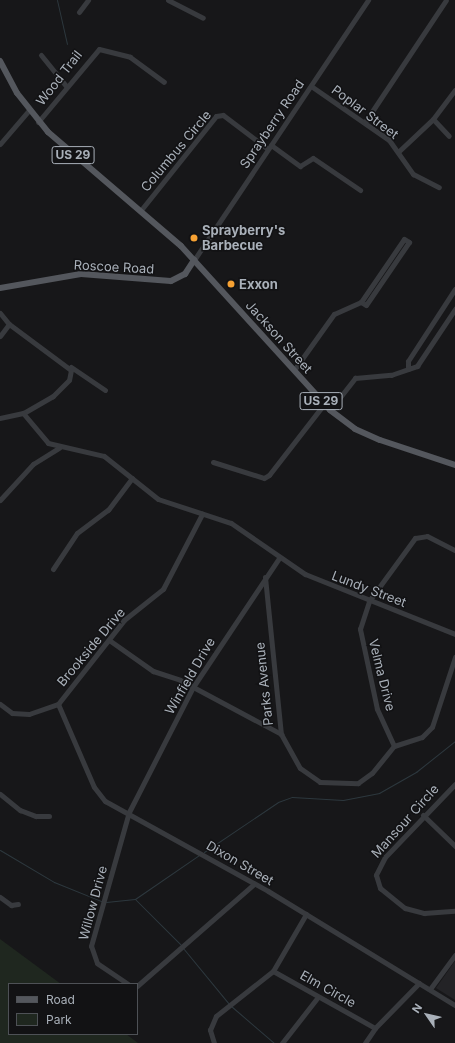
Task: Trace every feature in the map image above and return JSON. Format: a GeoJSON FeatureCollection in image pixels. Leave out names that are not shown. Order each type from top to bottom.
{"type":"FeatureCollection","features":[{"type":"Feature","properties":{"kind":"main road","name":"Jackson Street"},"geometry":{"type":"LineString","coordinates":[[0,61],[29,110],[38,122],[61,146],[141,210],[194,260],[330,410],[355,429],[380,440],[455,466]]}},
{"type":"Feature","properties":{"kind":"main road","name":"Roscoe Road"},"geometry":{"type":"LineString","coordinates":[[0,288],[82,274],[171,281],[185,274],[194,260]]}},
{"type":"Feature","properties":{"kind":"street"},"geometry":{"type":"LineString","coordinates":[[79,12],[88,0]]}},
{"type":"Feature","properties":{"kind":"street"},"geometry":{"type":"LineString","coordinates":[[168,0],[203,18]]}},
{"type":"Feature","properties":{"kind":"street","name":"Sprayberry Road"},"geometry":{"type":"LineString","coordinates":[[194,260],[368,0]]}},
{"type":"Feature","properties":{"kind":"street"},"geometry":{"type":"LineString","coordinates":[[365,122],[446,0]]}},
{"type":"Feature","properties":{"kind":"street","name":"Wood Trail"},"geometry":{"type":"LineString","coordinates":[[38,122],[66,86],[99,49],[130,57],[164,82]]}},
{"type":"Feature","properties":{"kind":"street"},"geometry":{"type":"LineString","coordinates":[[41,55],[66,86]]}},
{"type":"Feature","properties":{"kind":"street","name":"Poplar Street"},"geometry":{"type":"LineString","coordinates":[[311,86],[365,122],[398,152],[413,174],[439,187]]}},
{"type":"Feature","properties":{"kind":"street"},"geometry":{"type":"LineString","coordinates":[[398,152],[433,119],[455,90]]}},
{"type":"Feature","properties":{"kind":"street"},"geometry":{"type":"LineString","coordinates":[[0,144],[29,110]]}},
{"type":"Feature","properties":{"kind":"street","name":"Columbus Circle"},"geometry":{"type":"LineString","coordinates":[[141,210],[216,116],[223,115],[300,166],[312,158],[360,190]]}},
{"type":"Feature","properties":{"kind":"street"},"geometry":{"type":"LineString","coordinates":[[433,119],[449,136]]}},
{"type":"Feature","properties":{"kind":"street"},"geometry":{"type":"LineString","coordinates":[[294,370],[334,314],[361,302],[404,239],[408,239],[409,242],[366,306],[361,302]]}},
{"type":"Feature","properties":{"kind":"street"},"geometry":{"type":"LineString","coordinates":[[408,369],[408,361],[455,289]]}},
{"type":"Feature","properties":{"kind":"street"},"geometry":{"type":"LineString","coordinates":[[330,410],[355,378],[391,376],[419,364],[455,309]]}},
{"type":"Feature","properties":{"kind":"street"},"geometry":{"type":"LineString","coordinates":[[0,313],[9,324],[105,390]]}},
{"type":"Feature","properties":{"kind":"street"},"geometry":{"type":"LineString","coordinates":[[0,336],[9,324]]}},
{"type":"Feature","properties":{"kind":"street"},"geometry":{"type":"LineString","coordinates":[[0,418],[23,413],[53,396],[69,380],[71,367]]}},
{"type":"Feature","properties":{"kind":"street"},"geometry":{"type":"LineString","coordinates":[[213,462],[264,478],[269,476],[324,404]]}},
{"type":"Feature","properties":{"kind":"street","name":"Lundy Street"},"geometry":{"type":"LineString","coordinates":[[23,413],[41,438],[59,448],[104,456],[158,499],[232,523],[279,558],[332,587],[455,634]]}},
{"type":"Feature","properties":{"kind":"street"},"geometry":{"type":"LineString","coordinates":[[0,500],[33,464],[59,448]]}},
{"type":"Feature","properties":{"kind":"street"},"geometry":{"type":"LineString","coordinates":[[53,569],[77,533],[108,510],[132,478]]}},
{"type":"Feature","properties":{"kind":"street","name":"Brookside Drive"},"geometry":{"type":"LineString","coordinates":[[0,704],[12,713],[29,714],[58,704],[124,620],[163,589],[202,514]]}},
{"type":"Feature","properties":{"kind":"street","name":"Velma Drive"},"geometry":{"type":"LineString","coordinates":[[394,746],[378,709],[362,647],[360,629],[369,601],[406,548],[415,538],[425,536],[455,550]]}},
{"type":"Feature","properties":{"kind":"street","name":"Winfield Drive"},"geometry":{"type":"LineString","coordinates":[[129,812],[193,687],[264,577],[279,558]]}},
{"type":"Feature","properties":{"kind":"street","name":"Parks Avenue"},"geometry":{"type":"LineString","coordinates":[[264,577],[281,734],[308,777],[334,784],[358,783],[372,773],[394,746]]}},
{"type":"Feature","properties":{"kind":"street"},"geometry":{"type":"LineString","coordinates":[[109,640],[153,671],[193,687],[281,734]]}},
{"type":"Feature","properties":{"kind":"street"},"geometry":{"type":"LineString","coordinates":[[394,746],[422,737],[432,726],[455,657]]}},
{"type":"Feature","properties":{"kind":"street","name":"Dixon Street"},"geometry":{"type":"LineString","coordinates":[[58,704],[98,794],[306,914],[455,1005]]}},
{"type":"Feature","properties":{"kind":"street","name":"Mansour Circle"},"geometry":{"type":"LineString","coordinates":[[455,784],[423,815],[377,869],[380,888],[399,906],[412,911],[455,911]]}},
{"type":"Feature","properties":{"kind":"street"},"geometry":{"type":"LineString","coordinates":[[0,794],[20,810],[36,816],[49,816]]}},
{"type":"Feature","properties":{"kind":"street","name":"Willow Drive"},"geometry":{"type":"LineString","coordinates":[[127,983],[97,963],[91,946],[129,812]]}},
{"type":"Feature","properties":{"kind":"street"},"geometry":{"type":"LineString","coordinates":[[423,815],[455,846]]}},
{"type":"Feature","properties":{"kind":"street"},"geometry":{"type":"LineString","coordinates":[[138,985],[254,884]]}},
{"type":"Feature","properties":{"kind":"street"},"geometry":{"type":"LineString","coordinates":[[0,897],[11,905],[18,904]]}},
{"type":"Feature","properties":{"kind":"street"},"geometry":{"type":"LineString","coordinates":[[214,1043],[210,1030],[216,1016],[272,971],[306,914]]}},
{"type":"Feature","properties":{"kind":"street"},"geometry":{"type":"LineString","coordinates":[[430,989],[455,954]]}},
{"type":"Feature","properties":{"kind":"street","name":"Elm Circle"},"geometry":{"type":"LineString","coordinates":[[272,971],[375,1028]]}},
{"type":"Feature","properties":{"kind":"street"},"geometry":{"type":"LineString","coordinates":[[365,1043],[375,1028],[419,983]]}},
{"type":"Feature","properties":{"kind":"street"},"geometry":{"type":"LineString","coordinates":[[282,1043],[318,996]]}},
{"type":"Feature","properties":{"kind":"shaded area"},"geometry":{"type":"Polygon","coordinates":[[[455,961],[455,1000],[436,988],[455,961]]]}},
{"type":"Feature","properties":{"kind":"green space"},"geometry":{"type":"Polygon","coordinates":[[[0,939],[60,983],[8,983],[8,1035],[127,1035],[138,1043],[0,1043],[0,939]]]}},
{"type":"Feature","properties":{"kind":"waterway"},"geometry":{"type":"LineString","coordinates":[[57,0],[67,44]]}},
{"type":"Feature","properties":{"kind":"waterway"},"geometry":{"type":"LineString","coordinates":[[204,852],[278,802],[292,797],[343,800],[379,793],[416,772],[455,741]]}},
{"type":"Feature","properties":{"kind":"waterway"},"geometry":{"type":"LineString","coordinates":[[0,850],[54,882],[101,901]]}},
{"type":"Feature","properties":{"kind":"waterway"},"geometry":{"type":"LineString","coordinates":[[106,902],[135,899],[199,855]]}},
{"type":"Feature","properties":{"kind":"waterway"},"geometry":{"type":"LineString","coordinates":[[135,899],[181,945]]}},
{"type":"Feature","properties":{"kind":"waterway"},"geometry":{"type":"LineString","coordinates":[[183,948],[229,1004]]}},
{"type":"Feature","properties":{"kind":"waterway"},"geometry":{"type":"LineString","coordinates":[[231,1006],[274,1043]]}},
{"type":"Feature","properties":{"kind":"place","name":"Sprayberry's Barbecue"},"geometry":{"type":"Point","coordinates":[194,238]}},
{"type":"Feature","properties":{"kind":"place","name":"Exxon"},"geometry":{"type":"Point","coordinates":[231,284]}}]}
